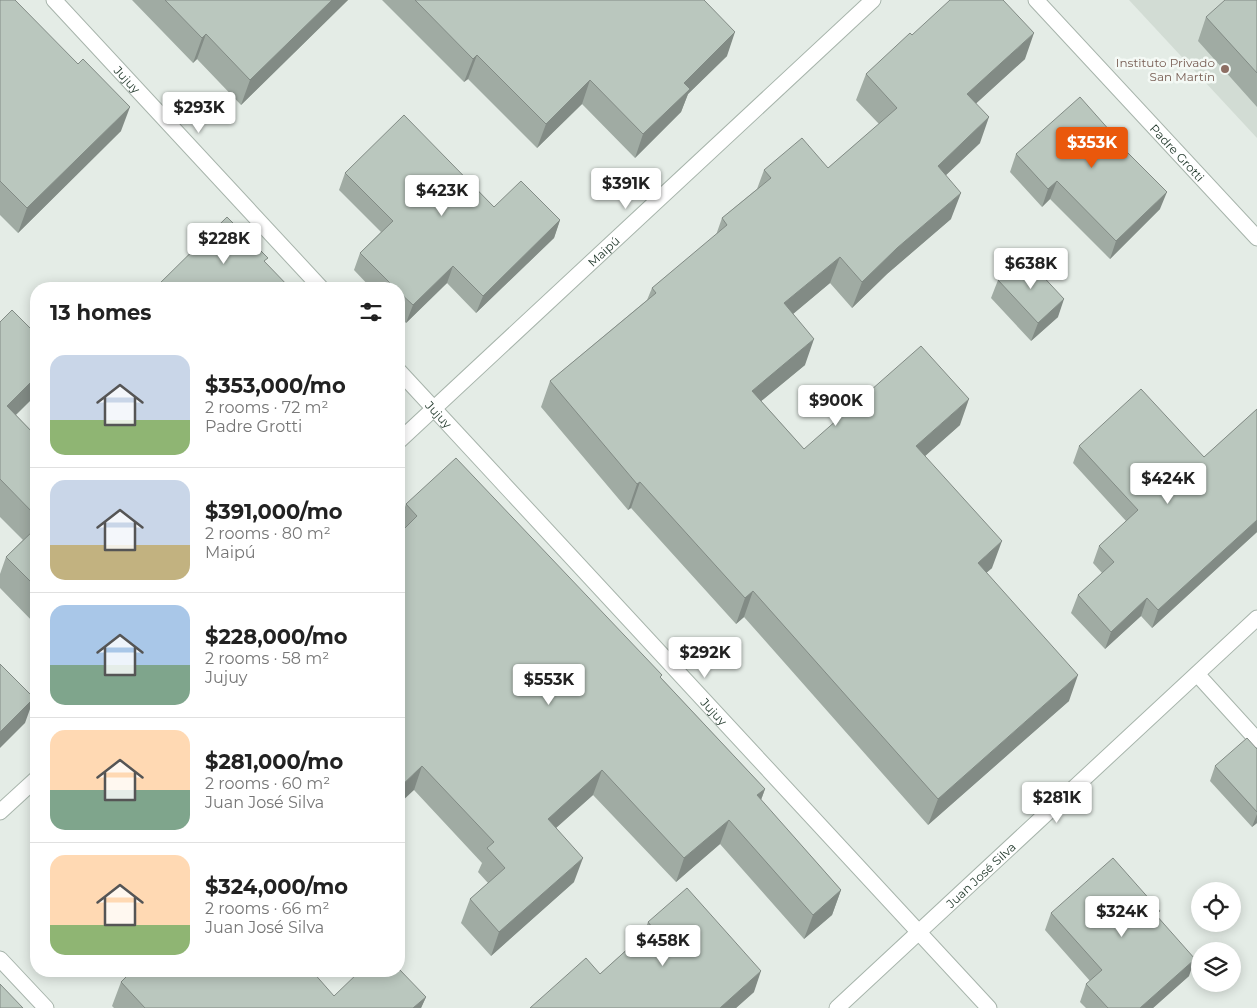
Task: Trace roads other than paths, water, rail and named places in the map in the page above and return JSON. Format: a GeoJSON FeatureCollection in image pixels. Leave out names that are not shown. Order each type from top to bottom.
{"type":"FeatureCollection","features":[{"type":"Feature","properties":{"kind":"street","name":"Jujuy"},"geometry":{"type":"LineString","coordinates":[[54,0],[316,282]]}},
{"type":"Feature","properties":{"kind":"street","name":"Maipú"},"geometry":{"type":"LineString","coordinates":[[405,435],[873,0]]}},
{"type":"Feature","properties":{"kind":"street","name":"Padre Grotti"},"geometry":{"type":"LineString","coordinates":[[1036,0],[1257,238]]}},
{"type":"Feature","properties":{"kind":"street","name":"Jujuy"},"geometry":{"type":"LineString","coordinates":[[405,377],[989,1008]]}},
{"type":"Feature","properties":{"kind":"street","name":"Juan José Silva"},"geometry":{"type":"LineString","coordinates":[[837,1008],[1257,618]]}},
{"type":"Feature","properties":{"kind":"street"},"geometry":{"type":"LineString","coordinates":[[1197,674],[1257,740]]}},
{"type":"Feature","properties":{"kind":"street"},"geometry":{"type":"LineString","coordinates":[[0,812],[30,784]]}},
{"type":"Feature","properties":{"kind":"street"},"geometry":{"type":"LineString","coordinates":[[0,959],[46,1008]]}},
{"type":"Feature","properties":{"kind":"place","name":"Instituto Privado San Martín"},"geometry":{"type":"Point","coordinates":[1225,69]}}]}
